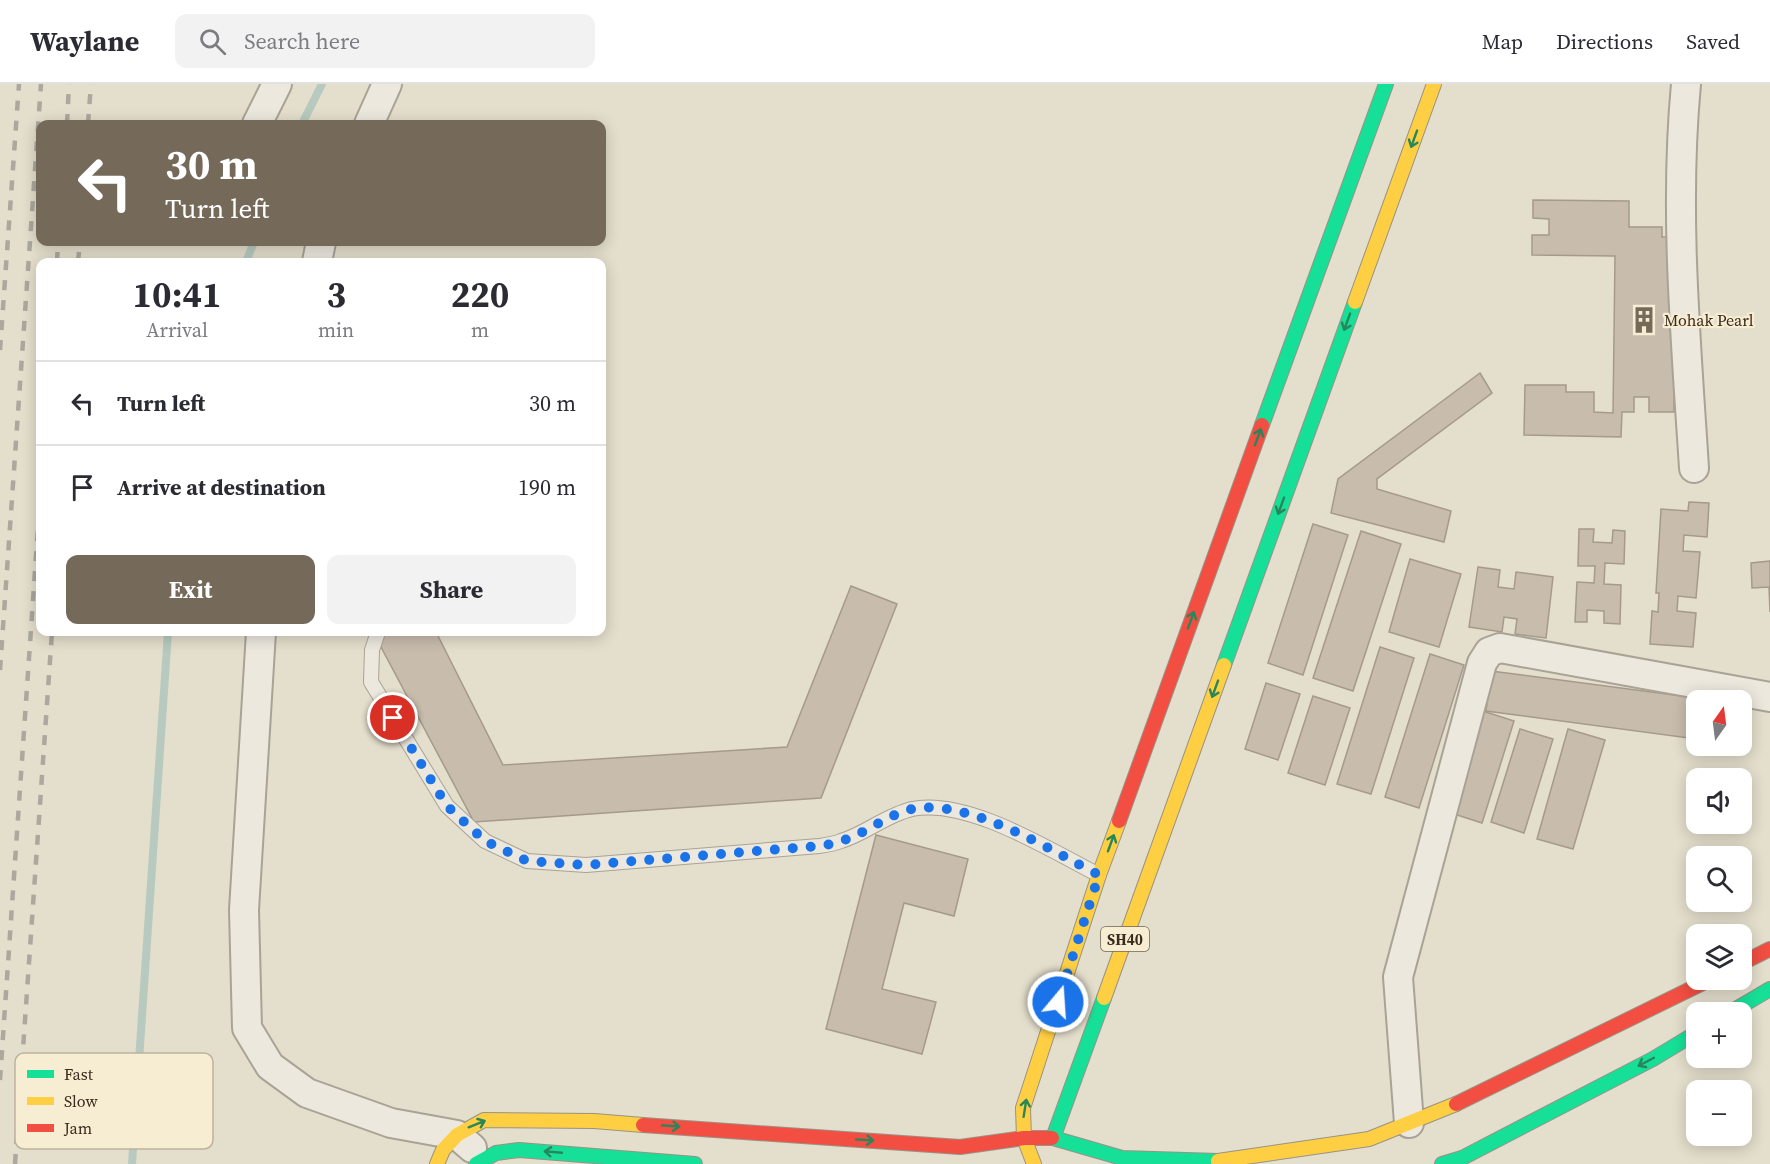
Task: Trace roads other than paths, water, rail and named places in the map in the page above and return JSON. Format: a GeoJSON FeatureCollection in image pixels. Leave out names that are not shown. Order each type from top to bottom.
{"type":"FeatureCollection","features":[{"type":"Feature","properties":{"kind":"main road","name":"SH40"},"geometry":{"type":"LineString","coordinates":[[1034,1164],[1024,1138],[1023,1108],[1099,875],[1386,84]]}},
{"type":"Feature","properties":{"kind":"main road","name":"SH40"},"geometry":{"type":"LineString","coordinates":[[1053,1138],[1434,84]]}},
{"type":"Feature","properties":{"kind":"main road"},"geometry":{"type":"LineString","coordinates":[[1752,958],[1770,949]]}},
{"type":"Feature","properties":{"kind":"main road"},"geometry":{"type":"LineString","coordinates":[[1748,1002],[1770,989]]}},
{"type":"Feature","properties":{"kind":"main road"},"geometry":{"type":"LineString","coordinates":[[437,1164],[443,1150],[457,1135],[484,1120],[594,1121],[960,1147],[1024,1138],[1053,1138],[1122,1158],[1214,1162],[1369,1139],[1463,1101],[1689,990]]}},
{"type":"Feature","properties":{"kind":"main road"},"geometry":{"type":"LineString","coordinates":[[1442,1164],[1473,1152],[1653,1059],[1686,1039]]}},
{"type":"Feature","properties":{"kind":"main road"},"geometry":{"type":"LineString","coordinates":[[1043,1164],[1053,1138]]}},
{"type":"Feature","properties":{"kind":"main road"},"geometry":{"type":"LineString","coordinates":[[480,1161],[500,1151],[519,1150],[695,1164]]}},
{"type":"Feature","properties":{"kind":"street"},"geometry":{"type":"LineString","coordinates":[[259,120],[277,84]]}},
{"type":"Feature","properties":{"kind":"street"},"geometry":{"type":"LineString","coordinates":[[371,120],[387,84]]}},
{"type":"Feature","properties":{"kind":"street"},"geometry":{"type":"LineString","coordinates":[[1686,84],[1680,161],[1684,316],[1694,468]]}},
{"type":"Feature","properties":{"kind":"street"},"geometry":{"type":"LineString","coordinates":[[261,636],[243,910],[248,1028],[270,1066],[307,1093],[391,1123],[457,1135],[480,1161]]}},
{"type":"Feature","properties":{"kind":"street"},"geometry":{"type":"LineString","coordinates":[[1409,1123],[1398,977],[1482,663],[1489,652],[1500,648],[1770,697]]}},
{"type":"Feature","properties":{"kind":"lane"},"geometry":{"type":"LineString","coordinates":[[377,636],[372,650],[371,682],[447,806],[485,841],[527,861],[586,865],[819,846],[842,841],[912,809],[951,808],[1002,826],[1099,875]]}},
{"type":"Feature","properties":{"kind":"waterway"},"geometry":{"type":"LineString","coordinates":[[304,120],[322,84]]}},
{"type":"Feature","properties":{"kind":"waterway"},"geometry":{"type":"LineString","coordinates":[[248,258],[252,246]]}},
{"type":"Feature","properties":{"kind":"waterway"},"geometry":{"type":"LineString","coordinates":[[140,1053],[168,636]]}},
{"type":"Feature","properties":{"kind":"waterway"},"geometry":{"type":"LineString","coordinates":[[132,1164],[133,1149]]}},
{"type":"Feature","properties":{"kind":"railway"},"geometry":{"type":"LineString","coordinates":[[0,350],[19,84]]}},
{"type":"Feature","properties":{"kind":"railway"},"geometry":{"type":"LineString","coordinates":[[38,120],[41,84]]}},
{"type":"Feature","properties":{"kind":"railway"},"geometry":{"type":"LineString","coordinates":[[67,120],[69,84]]}},
{"type":"Feature","properties":{"kind":"railway"},"geometry":{"type":"LineString","coordinates":[[88,120],[91,84]]}},
{"type":"Feature","properties":{"kind":"railway"},"geometry":{"type":"LineString","coordinates":[[0,670],[36,155]]}},
{"type":"Feature","properties":{"kind":"railway"},"geometry":{"type":"LineString","coordinates":[[57,258],[58,246]]}},
{"type":"Feature","properties":{"kind":"railway"},"geometry":{"type":"LineString","coordinates":[[78,258],[80,246]]}},
{"type":"Feature","properties":{"kind":"railway"},"geometry":{"type":"LineString","coordinates":[[0,1080],[36,556]]}},
{"type":"Feature","properties":{"kind":"railway"},"geometry":{"type":"LineString","coordinates":[[23,1053],[52,636]]}},
{"type":"Feature","properties":{"kind":"railway"},"geometry":{"type":"LineString","coordinates":[[15,1164],[16,1149]]}},
{"type":"Feature","properties":{"kind":"place","name":"Mohak Pearl"},"geometry":{"type":"Point","coordinates":[1644,320]}}]}
